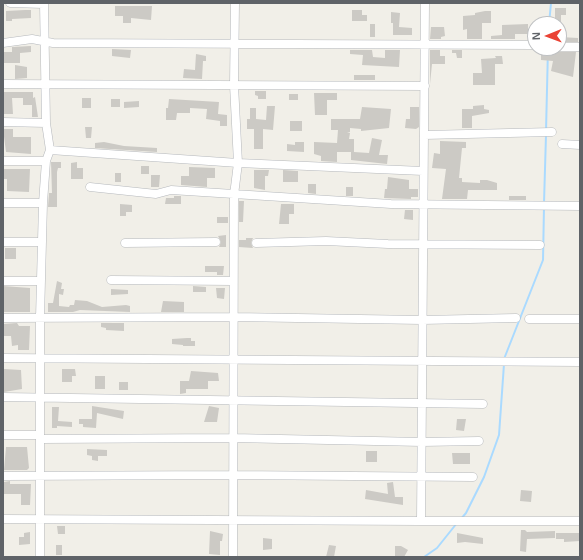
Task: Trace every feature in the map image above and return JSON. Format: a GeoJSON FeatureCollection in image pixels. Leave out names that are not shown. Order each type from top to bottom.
{"type":"FeatureCollection","features":[{"type":"Feature","properties":{"kind":"street"},"geometry":{"type":"LineString","coordinates":[[10,3],[44,4],[46,122],[50,150],[46,161],[43,203],[40,318],[40,557]]}},
{"type":"Feature","properties":{"kind":"street"},"geometry":{"type":"LineString","coordinates":[[232,557],[234,195],[238,163],[234,85],[235,3]]}},
{"type":"Feature","properties":{"kind":"street"},"geometry":{"type":"LineString","coordinates":[[421,521],[425,3]]}},
{"type":"Feature","properties":{"kind":"street"},"geometry":{"type":"LineString","coordinates":[[3,43],[32,39],[53,43],[527,45]]}},
{"type":"Feature","properties":{"kind":"street"},"geometry":{"type":"LineString","coordinates":[[567,47],[580,47]]}},
{"type":"Feature","properties":{"kind":"street"},"geometry":{"type":"LineString","coordinates":[[3,84],[425,86]]}},
{"type":"Feature","properties":{"kind":"street"},"geometry":{"type":"LineString","coordinates":[[3,122],[46,122]]}},
{"type":"Feature","properties":{"kind":"street"},"geometry":{"type":"LineString","coordinates":[[424,135],[552,132]]}},
{"type":"Feature","properties":{"kind":"street"},"geometry":{"type":"LineString","coordinates":[[562,144],[580,146]]}},
{"type":"Feature","properties":{"kind":"street"},"geometry":{"type":"LineString","coordinates":[[50,150],[238,163],[423,172]]}},
{"type":"Feature","properties":{"kind":"street"},"geometry":{"type":"LineString","coordinates":[[3,161],[46,161]]}},
{"type":"Feature","properties":{"kind":"street"},"geometry":{"type":"LineString","coordinates":[[90,187],[156,194],[171,190],[391,204],[548,204],[580,206]]}},
{"type":"Feature","properties":{"kind":"street"},"geometry":{"type":"LineString","coordinates":[[3,203],[43,203]]}},
{"type":"Feature","properties":{"kind":"street"},"geometry":{"type":"LineString","coordinates":[[256,243],[326,241],[540,245]]}},
{"type":"Feature","properties":{"kind":"street"},"geometry":{"type":"LineString","coordinates":[[3,242],[42,242]]}},
{"type":"Feature","properties":{"kind":"street"},"geometry":{"type":"LineString","coordinates":[[125,243],[216,242]]}},
{"type":"Feature","properties":{"kind":"street"},"geometry":{"type":"LineString","coordinates":[[111,280],[233,281]]}},
{"type":"Feature","properties":{"kind":"street"},"geometry":{"type":"LineString","coordinates":[[3,281],[41,281]]}},
{"type":"Feature","properties":{"kind":"street"},"geometry":{"type":"LineString","coordinates":[[3,318],[234,317],[422,320],[516,318]]}},
{"type":"Feature","properties":{"kind":"street"},"geometry":{"type":"LineString","coordinates":[[529,319],[580,319]]}},
{"type":"Feature","properties":{"kind":"street"},"geometry":{"type":"LineString","coordinates":[[3,358],[233,359],[520,363],[580,362]]}},
{"type":"Feature","properties":{"kind":"street"},"geometry":{"type":"LineString","coordinates":[[3,398],[41,397],[482,404]]}},
{"type":"Feature","properties":{"kind":"street"},"geometry":{"type":"LineString","coordinates":[[3,435],[40,437],[233,438],[422,442],[479,441]]}},
{"type":"Feature","properties":{"kind":"street"},"geometry":{"type":"LineString","coordinates":[[3,476],[232,475],[473,478]]}},
{"type":"Feature","properties":{"kind":"street"},"geometry":{"type":"LineString","coordinates":[[3,519],[421,521],[580,520]]}},
{"type":"Feature","properties":{"kind":"building"},"geometry":{"type":"Polygon","coordinates":[[[115,6],[152,6],[151,20],[131,18],[131,23],[123,23],[123,16],[115,16],[115,6]]]}},
{"type":"Feature","properties":{"kind":"building"},"geometry":{"type":"Polygon","coordinates":[[[555,8],[566,8],[566,15],[555,16],[555,8]]]}},
{"type":"Feature","properties":{"kind":"building"},"geometry":{"type":"Polygon","coordinates":[[[31,10],[31,18],[12,19],[12,21],[6,21],[6,11],[31,10]]]}},
{"type":"Feature","properties":{"kind":"building"},"geometry":{"type":"Polygon","coordinates":[[[352,10],[362,10],[362,15],[367,15],[367,21],[352,21],[352,10]]]}},
{"type":"Feature","properties":{"kind":"building"},"geometry":{"type":"Polygon","coordinates":[[[491,11],[491,23],[482,23],[482,39],[467,39],[467,29],[463,30],[463,16],[475,15],[475,13],[491,11]]]}},
{"type":"Feature","properties":{"kind":"building"},"geometry":{"type":"Polygon","coordinates":[[[391,12],[400,13],[399,27],[412,28],[412,35],[393,35],[391,12]]]}},
{"type":"Feature","properties":{"kind":"building"},"geometry":{"type":"Polygon","coordinates":[[[370,24],[375,24],[375,37],[370,37],[370,24]]]}},
{"type":"Feature","properties":{"kind":"building"},"geometry":{"type":"Polygon","coordinates":[[[527,24],[527,34],[515,34],[515,39],[491,39],[491,36],[502,35],[502,25],[527,24]]]}},
{"type":"Feature","properties":{"kind":"building"},"geometry":{"type":"Polygon","coordinates":[[[431,27],[444,27],[445,36],[441,37],[441,39],[430,39],[431,27]]]}},
{"type":"Feature","properties":{"kind":"building"},"geometry":{"type":"Polygon","coordinates":[[[567,37],[578,38],[578,42],[567,42],[567,37]]]}},
{"type":"Feature","properties":{"kind":"building"},"geometry":{"type":"Polygon","coordinates":[[[31,46],[31,52],[20,53],[20,63],[3,63],[3,52],[12,52],[12,47],[31,46]]]}},
{"type":"Feature","properties":{"kind":"building"},"geometry":{"type":"Polygon","coordinates":[[[112,49],[131,50],[130,58],[112,56],[112,49]]]}},
{"type":"Feature","properties":{"kind":"building"},"geometry":{"type":"Polygon","coordinates":[[[350,50],[372,50],[373,57],[385,58],[385,50],[400,50],[399,67],[362,65],[363,55],[350,54],[350,50]]]}},
{"type":"Feature","properties":{"kind":"building"},"geometry":{"type":"Polygon","coordinates":[[[430,50],[440,50],[440,56],[445,56],[445,64],[432,64],[430,84],[430,50]]]}},
{"type":"Feature","properties":{"kind":"building"},"geometry":{"type":"Polygon","coordinates":[[[452,50],[462,50],[462,58],[457,58],[456,53],[452,53],[452,50]]]}},
{"type":"Feature","properties":{"kind":"building"},"geometry":{"type":"Polygon","coordinates":[[[567,52],[576,52],[573,77],[551,71],[553,61],[541,60],[541,56],[567,56],[567,52]]]}},
{"type":"Feature","properties":{"kind":"building"},"geometry":{"type":"Polygon","coordinates":[[[196,54],[206,56],[206,61],[203,61],[202,79],[183,78],[184,69],[195,70],[196,54]]]}},
{"type":"Feature","properties":{"kind":"building"},"geometry":{"type":"Polygon","coordinates":[[[495,56],[502,56],[503,64],[495,64],[495,85],[473,85],[473,73],[482,73],[481,59],[496,58],[495,56]]]}},
{"type":"Feature","properties":{"kind":"building"},"geometry":{"type":"Polygon","coordinates":[[[15,65],[27,67],[27,78],[15,79],[15,65]]]}},
{"type":"Feature","properties":{"kind":"building"},"geometry":{"type":"Polygon","coordinates":[[[354,75],[375,75],[375,80],[354,80],[354,75]]]}},
{"type":"Feature","properties":{"kind":"building"},"geometry":{"type":"Polygon","coordinates":[[[255,91],[266,91],[266,99],[258,99],[258,96],[255,95],[255,91]]]}},
{"type":"Feature","properties":{"kind":"building"},"geometry":{"type":"Polygon","coordinates":[[[3,92],[33,92],[38,117],[32,117],[32,105],[23,105],[23,98],[12,98],[13,114],[3,114],[3,92]]]}},
{"type":"Feature","properties":{"kind":"building"},"geometry":{"type":"Polygon","coordinates":[[[314,93],[337,93],[337,100],[327,100],[327,115],[315,115],[314,93]]]}},
{"type":"Feature","properties":{"kind":"building"},"geometry":{"type":"Polygon","coordinates":[[[289,94],[298,94],[298,100],[289,100],[289,94]]]}},
{"type":"Feature","properties":{"kind":"building"},"geometry":{"type":"Polygon","coordinates":[[[82,98],[91,98],[91,108],[82,108],[82,98]]]}},
{"type":"Feature","properties":{"kind":"building"},"geometry":{"type":"Polygon","coordinates":[[[111,99],[120,99],[120,107],[111,107],[111,99]]]}},
{"type":"Feature","properties":{"kind":"building"},"geometry":{"type":"Polygon","coordinates":[[[169,99],[219,102],[218,114],[227,115],[227,126],[220,126],[220,121],[206,119],[207,109],[190,108],[190,113],[177,113],[176,120],[166,120],[166,108],[168,108],[169,99]]]}},
{"type":"Feature","properties":{"kind":"building"},"geometry":{"type":"Polygon","coordinates":[[[139,101],[139,107],[124,108],[124,102],[139,101]]]}},
{"type":"Feature","properties":{"kind":"building"},"geometry":{"type":"Polygon","coordinates":[[[484,105],[484,109],[489,110],[489,113],[472,116],[472,128],[462,128],[462,109],[473,109],[473,106],[484,105]]]}},
{"type":"Feature","properties":{"kind":"building"},"geometry":{"type":"Polygon","coordinates":[[[267,106],[275,106],[273,130],[263,129],[263,149],[254,149],[254,129],[247,129],[247,119],[250,119],[250,108],[256,108],[256,119],[266,120],[267,106]]]}},
{"type":"Feature","properties":{"kind":"building"},"geometry":{"type":"Polygon","coordinates":[[[362,107],[391,109],[389,128],[361,131],[361,129],[350,128],[350,132],[347,132],[350,133],[349,139],[354,139],[354,152],[369,153],[372,138],[382,140],[379,155],[388,155],[387,164],[351,160],[351,152],[337,152],[337,162],[321,161],[321,156],[314,154],[314,142],[337,143],[338,130],[331,130],[331,119],[360,119],[362,107]]]}},
{"type":"Feature","properties":{"kind":"building"},"geometry":{"type":"Polygon","coordinates":[[[410,107],[419,107],[419,127],[416,129],[405,128],[406,119],[410,119],[410,107]]]}},
{"type":"Feature","properties":{"kind":"building"},"geometry":{"type":"Polygon","coordinates":[[[290,121],[302,121],[302,131],[290,131],[290,121]]]}},
{"type":"Feature","properties":{"kind":"building"},"geometry":{"type":"Polygon","coordinates":[[[85,127],[92,127],[91,138],[86,138],[85,127]]]}},
{"type":"Feature","properties":{"kind":"building"},"geometry":{"type":"Polygon","coordinates":[[[3,129],[13,129],[13,137],[31,137],[31,154],[6,152],[3,129]]]}},
{"type":"Feature","properties":{"kind":"building"},"geometry":{"type":"Polygon","coordinates":[[[440,141],[466,142],[466,148],[462,148],[459,178],[462,178],[462,182],[480,183],[480,180],[487,180],[497,183],[497,190],[468,190],[467,199],[442,199],[446,169],[432,168],[434,153],[440,154],[440,141]]]}},
{"type":"Feature","properties":{"kind":"building"},"geometry":{"type":"Polygon","coordinates":[[[104,142],[124,146],[157,148],[157,152],[95,148],[95,143],[104,142]]]}},
{"type":"Feature","properties":{"kind":"building"},"geometry":{"type":"Polygon","coordinates":[[[295,142],[304,142],[304,152],[287,151],[287,144],[295,145],[295,142]]]}},
{"type":"Feature","properties":{"kind":"building"},"geometry":{"type":"Polygon","coordinates":[[[51,162],[61,162],[61,168],[58,168],[57,172],[57,207],[48,207],[49,193],[52,193],[51,162]]]}},
{"type":"Feature","properties":{"kind":"building"},"geometry":{"type":"Polygon","coordinates":[[[77,162],[77,168],[83,168],[83,179],[71,179],[71,163],[77,162]]]}},
{"type":"Feature","properties":{"kind":"building"},"geometry":{"type":"Polygon","coordinates":[[[141,166],[149,166],[149,174],[141,174],[141,166]]]}},
{"type":"Feature","properties":{"kind":"building"},"geometry":{"type":"Polygon","coordinates":[[[189,167],[215,168],[215,178],[207,178],[207,187],[181,185],[181,176],[189,176],[189,167]]]}},
{"type":"Feature","properties":{"kind":"building"},"geometry":{"type":"Polygon","coordinates":[[[3,169],[30,169],[29,192],[7,191],[7,179],[3,179],[3,169]]]}},
{"type":"Feature","properties":{"kind":"building"},"geometry":{"type":"Polygon","coordinates":[[[254,170],[269,170],[268,176],[265,176],[265,190],[254,188],[254,170]]]}},
{"type":"Feature","properties":{"kind":"building"},"geometry":{"type":"Polygon","coordinates":[[[283,170],[298,171],[298,182],[283,182],[283,170]]]}},
{"type":"Feature","properties":{"kind":"building"},"geometry":{"type":"Polygon","coordinates":[[[115,173],[121,173],[121,182],[115,182],[115,173]]]}},
{"type":"Feature","properties":{"kind":"building"},"geometry":{"type":"Polygon","coordinates":[[[151,175],[160,175],[159,187],[151,187],[151,175]]]}},
{"type":"Feature","properties":{"kind":"building"},"geometry":{"type":"Polygon","coordinates":[[[388,177],[409,180],[409,189],[418,189],[418,197],[411,197],[411,199],[384,198],[385,189],[387,189],[388,177]]]}},
{"type":"Feature","properties":{"kind":"building"},"geometry":{"type":"Polygon","coordinates":[[[308,184],[316,184],[316,194],[308,193],[308,184]]]}},
{"type":"Feature","properties":{"kind":"building"},"geometry":{"type":"Polygon","coordinates":[[[346,187],[353,187],[353,196],[346,196],[346,187]]]}},
{"type":"Feature","properties":{"kind":"building"},"geometry":{"type":"Polygon","coordinates":[[[174,196],[181,196],[181,204],[165,204],[166,198],[174,198],[174,196]]]}},
{"type":"Feature","properties":{"kind":"building"},"geometry":{"type":"Polygon","coordinates":[[[509,196],[526,196],[526,200],[509,200],[509,196]]]}},
{"type":"Feature","properties":{"kind":"building"},"geometry":{"type":"Polygon","coordinates":[[[239,201],[244,201],[243,222],[239,222],[239,201]]]}},
{"type":"Feature","properties":{"kind":"building"},"geometry":{"type":"Polygon","coordinates":[[[120,204],[132,205],[132,212],[126,212],[126,216],[120,216],[120,204]]]}},
{"type":"Feature","properties":{"kind":"building"},"geometry":{"type":"Polygon","coordinates":[[[281,204],[294,204],[294,214],[289,214],[289,224],[279,224],[281,204]]]}},
{"type":"Feature","properties":{"kind":"building"},"geometry":{"type":"Polygon","coordinates":[[[405,210],[413,210],[413,220],[404,219],[405,210]]]}},
{"type":"Feature","properties":{"kind":"building"},"geometry":{"type":"Polygon","coordinates":[[[217,217],[228,217],[228,223],[217,223],[217,217]]]}},
{"type":"Feature","properties":{"kind":"building"},"geometry":{"type":"Polygon","coordinates":[[[226,235],[226,247],[219,247],[221,242],[218,236],[226,235]]]}},
{"type":"Feature","properties":{"kind":"building"},"geometry":{"type":"Polygon","coordinates":[[[246,238],[253,238],[251,243],[253,248],[239,247],[239,240],[246,240],[246,238]]]}},
{"type":"Feature","properties":{"kind":"building"},"geometry":{"type":"Polygon","coordinates":[[[5,248],[16,248],[16,259],[5,259],[5,248]]]}},
{"type":"Feature","properties":{"kind":"building"},"geometry":{"type":"Polygon","coordinates":[[[205,266],[224,266],[223,275],[217,275],[217,272],[205,272],[205,266]]]}},
{"type":"Feature","properties":{"kind":"building"},"geometry":{"type":"Polygon","coordinates":[[[57,281],[62,283],[61,289],[64,289],[63,295],[59,294],[59,306],[69,307],[70,305],[74,305],[75,300],[87,301],[102,307],[130,306],[130,312],[80,310],[73,312],[48,312],[48,303],[53,303],[57,281]]]}},
{"type":"Feature","properties":{"kind":"building"},"geometry":{"type":"Polygon","coordinates":[[[3,286],[30,288],[30,312],[3,312],[3,286]]]}},
{"type":"Feature","properties":{"kind":"building"},"geometry":{"type":"Polygon","coordinates":[[[193,286],[206,287],[206,292],[193,292],[193,286]]]}},
{"type":"Feature","properties":{"kind":"building"},"geometry":{"type":"Polygon","coordinates":[[[216,288],[225,288],[224,299],[217,298],[216,288]]]}},
{"type":"Feature","properties":{"kind":"building"},"geometry":{"type":"Polygon","coordinates":[[[111,289],[128,290],[128,294],[111,295],[111,289]]]}},
{"type":"Feature","properties":{"kind":"building"},"geometry":{"type":"Polygon","coordinates":[[[163,301],[184,302],[184,312],[161,312],[163,301]]]}},
{"type":"Feature","properties":{"kind":"building"},"geometry":{"type":"Polygon","coordinates":[[[17,323],[19,326],[30,326],[29,350],[18,350],[18,345],[12,346],[11,336],[3,336],[3,324],[17,323]]]}},
{"type":"Feature","properties":{"kind":"building"},"geometry":{"type":"Polygon","coordinates":[[[101,323],[124,323],[124,331],[106,330],[106,328],[101,327],[101,323]]]}},
{"type":"Feature","properties":{"kind":"building"},"geometry":{"type":"Polygon","coordinates":[[[191,338],[191,341],[195,341],[195,346],[172,344],[172,339],[191,338]]]}},
{"type":"Feature","properties":{"kind":"building"},"geometry":{"type":"Polygon","coordinates":[[[4,369],[21,370],[22,389],[4,392],[4,369]]]}},
{"type":"Feature","properties":{"kind":"building"},"geometry":{"type":"Polygon","coordinates":[[[62,369],[75,369],[76,376],[72,376],[72,382],[62,382],[62,369]]]}},
{"type":"Feature","properties":{"kind":"building"},"geometry":{"type":"Polygon","coordinates":[[[191,371],[218,373],[219,381],[208,381],[208,389],[186,389],[186,393],[180,394],[180,381],[189,381],[191,371]]]}},
{"type":"Feature","properties":{"kind":"building"},"geometry":{"type":"Polygon","coordinates":[[[95,376],[105,376],[105,389],[95,389],[95,376]]]}},
{"type":"Feature","properties":{"kind":"building"},"geometry":{"type":"Polygon","coordinates":[[[119,382],[128,382],[128,390],[119,390],[119,382]]]}},
{"type":"Feature","properties":{"kind":"building"},"geometry":{"type":"Polygon","coordinates":[[[92,406],[124,411],[123,419],[97,413],[96,428],[83,427],[83,424],[79,424],[79,419],[92,419],[92,406]]]}},
{"type":"Feature","properties":{"kind":"building"},"geometry":{"type":"Polygon","coordinates":[[[209,406],[219,408],[217,422],[204,422],[209,406]]]}},
{"type":"Feature","properties":{"kind":"building"},"geometry":{"type":"Polygon","coordinates":[[[52,407],[59,407],[58,421],[72,422],[72,427],[57,426],[57,428],[52,428],[52,407]]]}},
{"type":"Feature","properties":{"kind":"building"},"geometry":{"type":"Polygon","coordinates":[[[457,419],[466,419],[464,431],[456,430],[457,419]]]}},
{"type":"Feature","properties":{"kind":"building"},"geometry":{"type":"Polygon","coordinates":[[[6,447],[27,447],[29,468],[27,470],[4,470],[6,447]]]}},
{"type":"Feature","properties":{"kind":"building"},"geometry":{"type":"Polygon","coordinates":[[[87,449],[107,450],[107,456],[98,456],[98,461],[92,460],[92,456],[87,455],[87,449]]]}},
{"type":"Feature","properties":{"kind":"building"},"geometry":{"type":"Polygon","coordinates":[[[366,451],[377,451],[377,462],[366,462],[366,451]]]}},
{"type":"Feature","properties":{"kind":"building"},"geometry":{"type":"Polygon","coordinates":[[[452,453],[470,453],[470,464],[453,464],[452,453]]]}},
{"type":"Feature","properties":{"kind":"building"},"geometry":{"type":"Polygon","coordinates":[[[10,481],[10,484],[31,484],[30,505],[21,505],[21,494],[3,494],[4,482],[10,481]]]}},
{"type":"Feature","properties":{"kind":"building"},"geometry":{"type":"Polygon","coordinates":[[[393,482],[395,497],[403,497],[403,505],[365,499],[366,490],[388,494],[387,483],[393,482]]]}},
{"type":"Feature","properties":{"kind":"building"},"geometry":{"type":"Polygon","coordinates":[[[521,490],[532,491],[531,502],[520,501],[521,490]]]}},
{"type":"Feature","properties":{"kind":"building"},"geometry":{"type":"Polygon","coordinates":[[[57,526],[65,526],[65,534],[58,534],[57,526]]]}},
{"type":"Feature","properties":{"kind":"building"},"geometry":{"type":"Polygon","coordinates":[[[521,530],[525,530],[527,532],[555,531],[555,538],[527,539],[526,552],[520,551],[521,530]]]}},
{"type":"Feature","properties":{"kind":"building"},"geometry":{"type":"Polygon","coordinates":[[[210,531],[223,534],[222,541],[220,541],[220,555],[209,554],[210,531]]]}},
{"type":"Feature","properties":{"kind":"building"},"geometry":{"type":"Polygon","coordinates":[[[30,532],[30,544],[19,545],[19,537],[24,537],[24,533],[30,532]]]}},
{"type":"Feature","properties":{"kind":"building"},"geometry":{"type":"Polygon","coordinates":[[[457,533],[483,538],[483,544],[465,542],[457,543],[457,533]]]}},
{"type":"Feature","properties":{"kind":"building"},"geometry":{"type":"Polygon","coordinates":[[[556,533],[580,533],[580,541],[564,542],[564,539],[556,539],[556,533]]]}},
{"type":"Feature","properties":{"kind":"building"},"geometry":{"type":"Polygon","coordinates":[[[263,538],[272,539],[272,549],[263,550],[263,538]]]}},
{"type":"Feature","properties":{"kind":"building"},"geometry":{"type":"Polygon","coordinates":[[[56,545],[62,545],[62,555],[56,555],[56,545]]]}},
{"type":"Feature","properties":{"kind":"building"},"geometry":{"type":"Polygon","coordinates":[[[329,545],[336,546],[334,557],[326,557],[329,545]]]}},
{"type":"Feature","properties":{"kind":"building"},"geometry":{"type":"Polygon","coordinates":[[[395,546],[401,546],[408,550],[404,557],[395,557],[395,546]]]}},
{"type":"Feature","properties":{"kind":"waterway"},"geometry":{"type":"LineString","coordinates":[[550,16],[551,3]]}},
{"type":"Feature","properties":{"kind":"waterway"},"geometry":{"type":"LineString","coordinates":[[546,131],[548,56]]}},
{"type":"Feature","properties":{"kind":"waterway"},"geometry":{"type":"LineString","coordinates":[[544,203],[546,135]]}},
{"type":"Feature","properties":{"kind":"waterway"},"geometry":{"type":"LineString","coordinates":[[504,359],[543,260],[544,207]]}},
{"type":"Feature","properties":{"kind":"waterway"},"geometry":{"type":"LineString","coordinates":[[461,519],[466,513],[484,477],[499,435],[504,364]]}},
{"type":"Feature","properties":{"kind":"waterway"},"geometry":{"type":"LineString","coordinates":[[424,557],[437,548],[457,523]]}}]}
